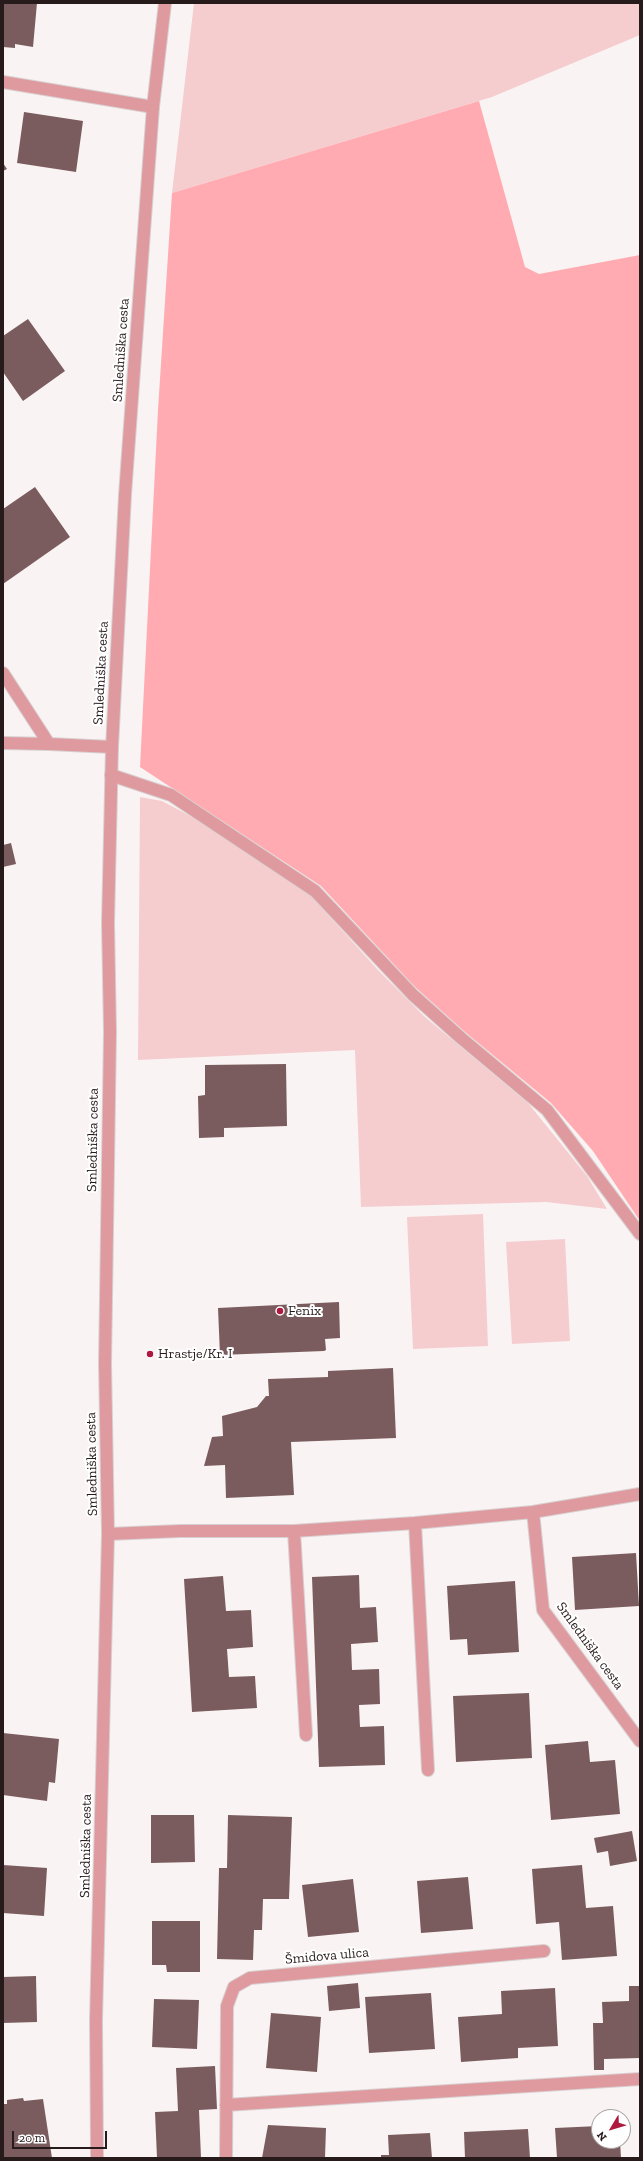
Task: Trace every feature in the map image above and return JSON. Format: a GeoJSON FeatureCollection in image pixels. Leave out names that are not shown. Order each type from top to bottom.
{"type":"FeatureCollection","features":[{"type":"Feature","properties":{"kind":"street","name":"Smledniška cesta"},"geometry":{"type":"LineString","coordinates":[[97,2158],[96,2020],[108,1534],[105,1363],[110,1032],[108,923],[111,775],[125,495],[153,107],[165,3]]}},
{"type":"Feature","properties":{"kind":"street"},"geometry":{"type":"LineString","coordinates":[[3,82],[153,107]]}},
{"type":"Feature","properties":{"kind":"street"},"geometry":{"type":"LineString","coordinates":[[3,672],[49,744]]}},
{"type":"Feature","properties":{"kind":"street","name":"Smledniška cesta"},"geometry":{"type":"LineString","coordinates":[[3,743],[112,747]]}},
{"type":"Feature","properties":{"kind":"street"},"geometry":{"type":"LineString","coordinates":[[111,775],[171,795],[316,891],[413,995],[461,1038],[547,1110],[640,1234]]}},
{"type":"Feature","properties":{"kind":"street","name":"Smledniška cesta"},"geometry":{"type":"LineString","coordinates":[[108,1534],[180,1531],[294,1531],[415,1523],[534,1512],[640,1494]]}},
{"type":"Feature","properties":{"kind":"street","name":"Smledniška cesta"},"geometry":{"type":"LineString","coordinates":[[534,1512],[543,1610],[640,1741]]}},
{"type":"Feature","properties":{"kind":"street"},"geometry":{"type":"LineString","coordinates":[[415,1523],[428,1770]]}},
{"type":"Feature","properties":{"kind":"street"},"geometry":{"type":"LineString","coordinates":[[294,1531],[306,1735]]}},
{"type":"Feature","properties":{"kind":"street","name":"Šmidova ulica"},"geometry":{"type":"LineString","coordinates":[[226,2158],[227,2006],[234,1987],[250,1978],[544,1951]]}},
{"type":"Feature","properties":{"kind":"street"},"geometry":{"type":"LineString","coordinates":[[226,2105],[640,2079]]}},
{"type":"Feature","properties":{"kind":"shaded area"},"geometry":{"type":"Polygon","coordinates":[[[194,3],[640,3],[640,35],[492,97],[172,193],[194,3]]]}},
{"type":"Feature","properties":{"kind":"shaded area"},"geometry":{"type":"Polygon","coordinates":[[[479,101],[525,267],[539,274],[640,255],[640,1221],[593,1151],[551,1103],[465,1032],[414,986],[321,886],[140,767],[158,410],[172,193],[479,101]]]}},
{"type":"Feature","properties":{"kind":"shaded area"},"geometry":{"type":"Polygon","coordinates":[[[140,797],[162,801],[217,830],[311,896],[379,971],[425,1017],[528,1103],[587,1176],[607,1209],[546,1202],[361,1207],[355,1050],[138,1060],[140,797]]]}},
{"type":"Feature","properties":{"kind":"shaded area"},"geometry":{"type":"Polygon","coordinates":[[[483,1214],[488,1346],[413,1349],[407,1217],[483,1214]]]}},
{"type":"Feature","properties":{"kind":"shaded area"},"geometry":{"type":"Polygon","coordinates":[[[565,1239],[570,1341],[512,1344],[506,1242],[565,1239]]]}},
{"type":"Feature","properties":{"kind":"building"},"geometry":{"type":"Polygon","coordinates":[[[3,3],[37,3],[33,47],[15,44],[15,48],[3,47],[3,3]]]}},
{"type":"Feature","properties":{"kind":"building"},"geometry":{"type":"Polygon","coordinates":[[[24,112],[83,121],[76,172],[17,163],[24,112]]]}},
{"type":"Feature","properties":{"kind":"building"},"geometry":{"type":"Polygon","coordinates":[[[3,163],[7,169],[3,171],[3,163]]]}},
{"type":"Feature","properties":{"kind":"building"},"geometry":{"type":"Polygon","coordinates":[[[28,319],[65,371],[23,401],[3,372],[3,336],[28,319]]]}},
{"type":"Feature","properties":{"kind":"building"},"geometry":{"type":"Polygon","coordinates":[[[35,487],[70,537],[3,584],[3,509],[35,487]]]}},
{"type":"Feature","properties":{"kind":"building"},"geometry":{"type":"Polygon","coordinates":[[[11,843],[16,864],[3,867],[3,845],[11,843]]]}},
{"type":"Feature","properties":{"kind":"building"},"geometry":{"type":"Polygon","coordinates":[[[286,1064],[287,1126],[224,1128],[224,1137],[199,1138],[198,1096],[205,1095],[205,1065],[286,1064]]]}},
{"type":"Feature","properties":{"kind":"building"},"geometry":{"type":"Polygon","coordinates":[[[339,1302],[340,1338],[325,1339],[326,1350],[324,1351],[220,1355],[218,1308],[339,1302]]]}},
{"type":"Feature","properties":{"kind":"building"},"geometry":{"type":"Polygon","coordinates":[[[393,1368],[396,1438],[291,1442],[294,1495],[226,1498],[225,1465],[204,1466],[212,1437],[223,1436],[222,1416],[257,1407],[266,1396],[269,1396],[268,1379],[328,1377],[328,1371],[393,1368]]]}},
{"type":"Feature","properties":{"kind":"building"},"geometry":{"type":"Polygon","coordinates":[[[636,1553],[639,1606],[575,1610],[572,1557],[636,1553]]]}},
{"type":"Feature","properties":{"kind":"building"},"geometry":{"type":"Polygon","coordinates":[[[359,1575],[360,1608],[376,1607],[378,1642],[351,1644],[352,1670],[379,1669],[380,1704],[359,1705],[360,1727],[384,1726],[385,1765],[319,1767],[312,1577],[359,1575]]]}},
{"type":"Feature","properties":{"kind":"building"},"geometry":{"type":"Polygon","coordinates":[[[223,1576],[226,1611],[251,1610],[253,1647],[227,1649],[229,1677],[255,1676],[257,1708],[192,1712],[184,1579],[223,1576]]]}},
{"type":"Feature","properties":{"kind":"building"},"geometry":{"type":"Polygon","coordinates":[[[515,1581],[519,1652],[468,1655],[467,1639],[450,1640],[447,1586],[515,1581]]]}},
{"type":"Feature","properties":{"kind":"building"},"geometry":{"type":"Polygon","coordinates":[[[529,1693],[532,1758],[456,1762],[453,1696],[529,1693]]]}},
{"type":"Feature","properties":{"kind":"building"},"geometry":{"type":"Polygon","coordinates":[[[3,1733],[59,1739],[55,1783],[49,1782],[47,1801],[3,1795],[3,1733]]]}},
{"type":"Feature","properties":{"kind":"building"},"geometry":{"type":"Polygon","coordinates":[[[588,1741],[590,1762],[615,1760],[620,1814],[551,1820],[545,1745],[588,1741]]]}},
{"type":"Feature","properties":{"kind":"building"},"geometry":{"type":"Polygon","coordinates":[[[151,1815],[194,1815],[195,1862],[151,1863],[151,1815]]]}},
{"type":"Feature","properties":{"kind":"building"},"geometry":{"type":"Polygon","coordinates":[[[228,1815],[292,1817],[289,1899],[263,1899],[262,1930],[254,1930],[253,1960],[217,1959],[219,1868],[227,1868],[228,1815]]]}},
{"type":"Feature","properties":{"kind":"building"},"geometry":{"type":"Polygon","coordinates":[[[632,1831],[637,1861],[610,1866],[608,1851],[597,1853],[594,1838],[632,1831]]]}},
{"type":"Feature","properties":{"kind":"building"},"geometry":{"type":"Polygon","coordinates":[[[3,1865],[47,1868],[44,1916],[3,1913],[3,1865]]]}},
{"type":"Feature","properties":{"kind":"building"},"geometry":{"type":"Polygon","coordinates":[[[582,1865],[586,1908],[613,1906],[617,1956],[562,1960],[559,1922],[536,1924],[532,1869],[582,1865]]]}},
{"type":"Feature","properties":{"kind":"building"},"geometry":{"type":"Polygon","coordinates":[[[468,1877],[473,1929],[421,1933],[417,1881],[468,1877]]]}},
{"type":"Feature","properties":{"kind":"building"},"geometry":{"type":"Polygon","coordinates":[[[353,1879],[359,1932],[308,1937],[302,1885],[353,1879]]]}},
{"type":"Feature","properties":{"kind":"building"},"geometry":{"type":"Polygon","coordinates":[[[152,1921],[200,1921],[200,1972],[167,1972],[166,1965],[152,1965],[152,1921]]]}},
{"type":"Feature","properties":{"kind":"building"},"geometry":{"type":"Polygon","coordinates":[[[36,1976],[37,2022],[3,2023],[3,1977],[36,1976]]]}},
{"type":"Feature","properties":{"kind":"building"},"geometry":{"type":"Polygon","coordinates":[[[358,1983],[360,2008],[329,2011],[327,1986],[358,1983]]]}},
{"type":"Feature","properties":{"kind":"building"},"geometry":{"type":"Polygon","coordinates":[[[629,1986],[640,1986],[640,2058],[604,2059],[604,2070],[594,2070],[593,2023],[603,2023],[602,2002],[629,2001],[629,1986]]]}},
{"type":"Feature","properties":{"kind":"building"},"geometry":{"type":"Polygon","coordinates":[[[555,1988],[558,2046],[518,2048],[518,2058],[461,2062],[458,2017],[502,2014],[501,1991],[555,1988]]]}},
{"type":"Feature","properties":{"kind":"building"},"geometry":{"type":"Polygon","coordinates":[[[431,1993],[435,2049],[369,2053],[365,1997],[431,1993]]]}},
{"type":"Feature","properties":{"kind":"building"},"geometry":{"type":"Polygon","coordinates":[[[154,1999],[199,2000],[197,2049],[152,2047],[154,1999]]]}},
{"type":"Feature","properties":{"kind":"building"},"geometry":{"type":"Polygon","coordinates":[[[271,2013],[321,2017],[317,2072],[266,2068],[271,2013]]]}},
{"type":"Feature","properties":{"kind":"building"},"geometry":{"type":"Polygon","coordinates":[[[215,2066],[217,2109],[199,2110],[201,2158],[157,2158],[155,2112],[178,2111],[176,2068],[215,2066]]]}},
{"type":"Feature","properties":{"kind":"building"},"geometry":{"type":"Polygon","coordinates":[[[23,2098],[24,2101],[43,2099],[52,2158],[3,2158],[3,2104],[7,2104],[7,2100],[23,2098]]]}},
{"type":"Feature","properties":{"kind":"building"},"geometry":{"type":"Polygon","coordinates":[[[268,2125],[326,2128],[325,2158],[262,2158],[268,2125]]]}},
{"type":"Feature","properties":{"kind":"building"},"geometry":{"type":"Polygon","coordinates":[[[591,2126],[591,2149],[620,2149],[621,2158],[557,2158],[555,2128],[591,2126]]]}},
{"type":"Feature","properties":{"kind":"building"},"geometry":{"type":"Polygon","coordinates":[[[528,2129],[530,2158],[465,2158],[464,2132],[528,2129]]]}},
{"type":"Feature","properties":{"kind":"building"},"geometry":{"type":"Polygon","coordinates":[[[430,2133],[432,2158],[381,2158],[381,2155],[389,2155],[388,2135],[430,2133]]]}},
{"type":"Feature","properties":{"kind":"place","name":"Fenix"},"geometry":{"type":"Point","coordinates":[280,1311]}},
{"type":"Feature","properties":{"kind":"place","name":"Hrastje/Kr. I"},"geometry":{"type":"Point","coordinates":[150,1354]}}]}
